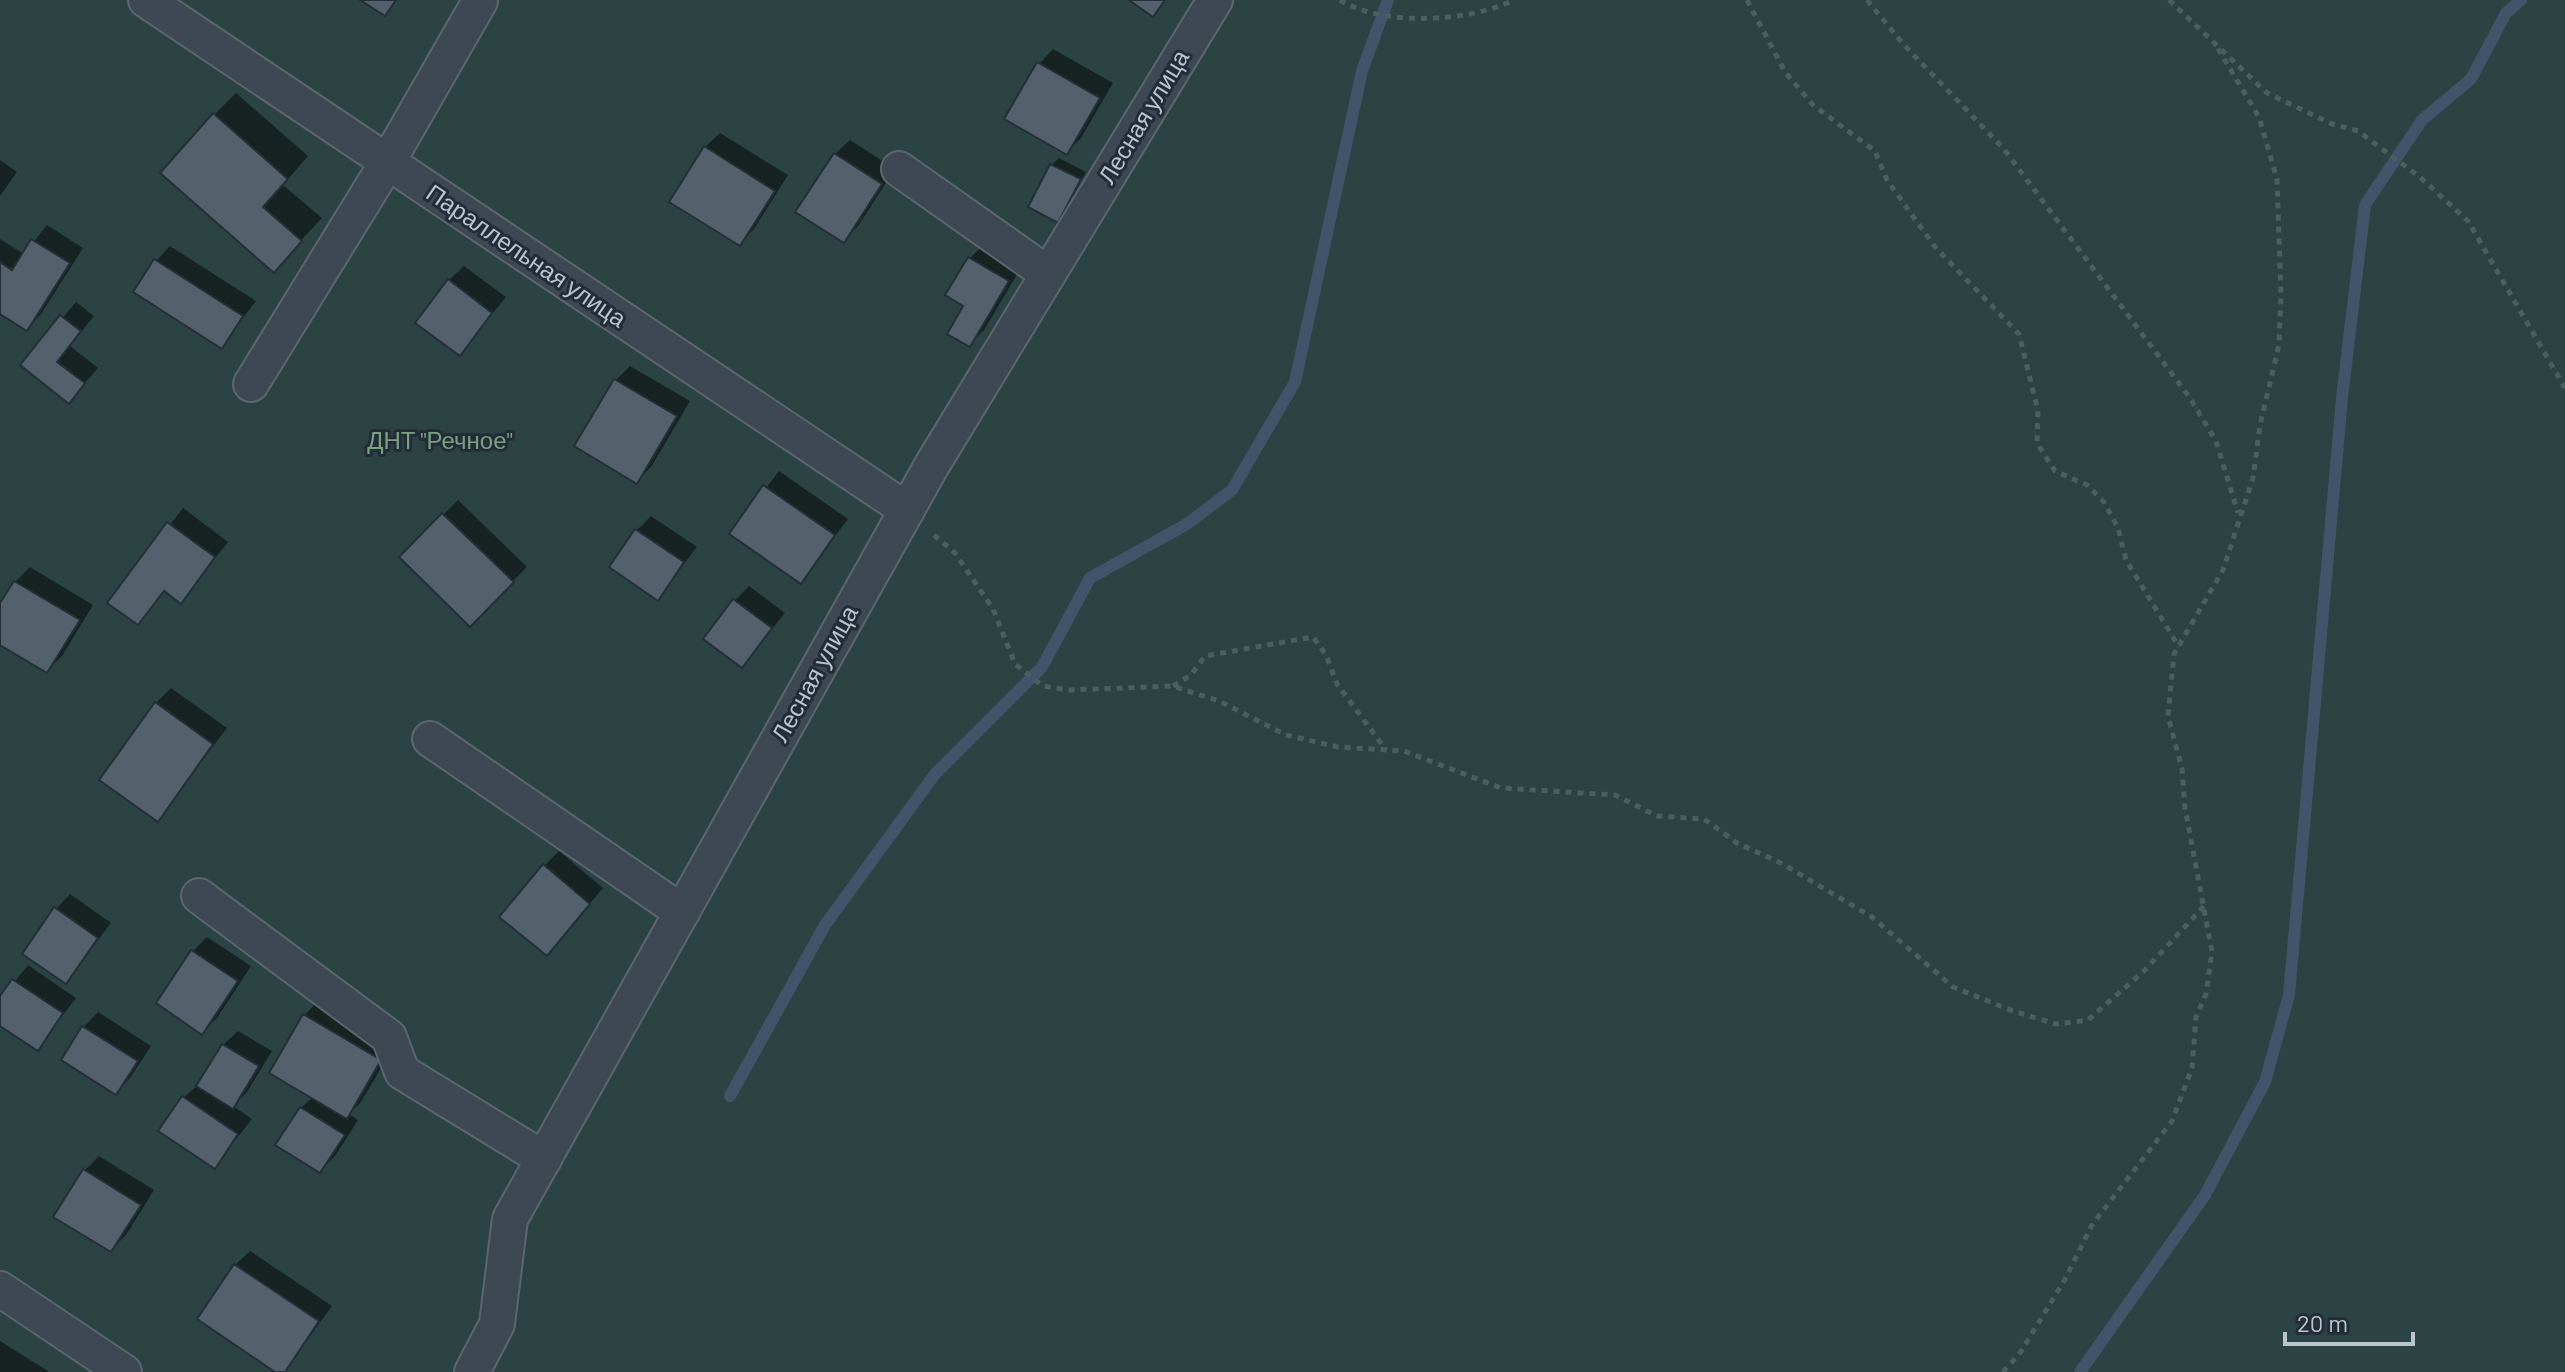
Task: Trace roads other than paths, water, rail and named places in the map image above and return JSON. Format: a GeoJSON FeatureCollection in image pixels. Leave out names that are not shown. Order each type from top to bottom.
{"type":"FeatureCollection","features":[{"type":"Feature","properties":{"kind":"street","name":"Параллельная улица"},"geometry":{"type":"LineString","coordinates":[[146,0],[907,510]]}},
{"type":"Feature","properties":{"kind":"street","name":"Лесная улица"},"geometry":{"type":"LineString","coordinates":[[472,1372],[497,1324],[510,1219],[907,510],[1215,0]]}},
{"type":"Feature","properties":{"kind":"street"},"geometry":{"type":"LineString","coordinates":[[251,384],[387,163],[480,1]]}},
{"type":"Feature","properties":{"kind":"street"},"geometry":{"type":"LineString","coordinates":[[899,169],[1048,274]]}},
{"type":"Feature","properties":{"kind":"street"},"geometry":{"type":"LineString","coordinates":[[430,739],[682,912]]}},
{"type":"Feature","properties":{"kind":"street"},"geometry":{"type":"LineString","coordinates":[[199,896],[389,1037],[402,1072],[544,1159]]}},
{"type":"Feature","properties":{"kind":"street"},"geometry":{"type":"LineString","coordinates":[[0,1289],[124,1372]]}},
{"type":"Feature","properties":{"kind":"waterway"},"geometry":{"type":"LineString","coordinates":[[730,1096],[825,925],[935,774],[1042,667],[1090,578],[1187,524],[1232,490],[1295,382],[1362,71],[1388,0]]}},
{"type":"Feature","properties":{"kind":"waterway"},"geometry":{"type":"LineString","coordinates":[[2080,1372],[2205,1195],[2265,1082],[2289,995],[2342,398],[2365,205],[2422,120],[2471,79],[2506,13],[2521,0]]}},
{"type":"Feature","properties":{"kind":"park label","name":"ДНТ \"Речное\""},"geometry":{"type":"Point","coordinates":[440,441]}}]}
